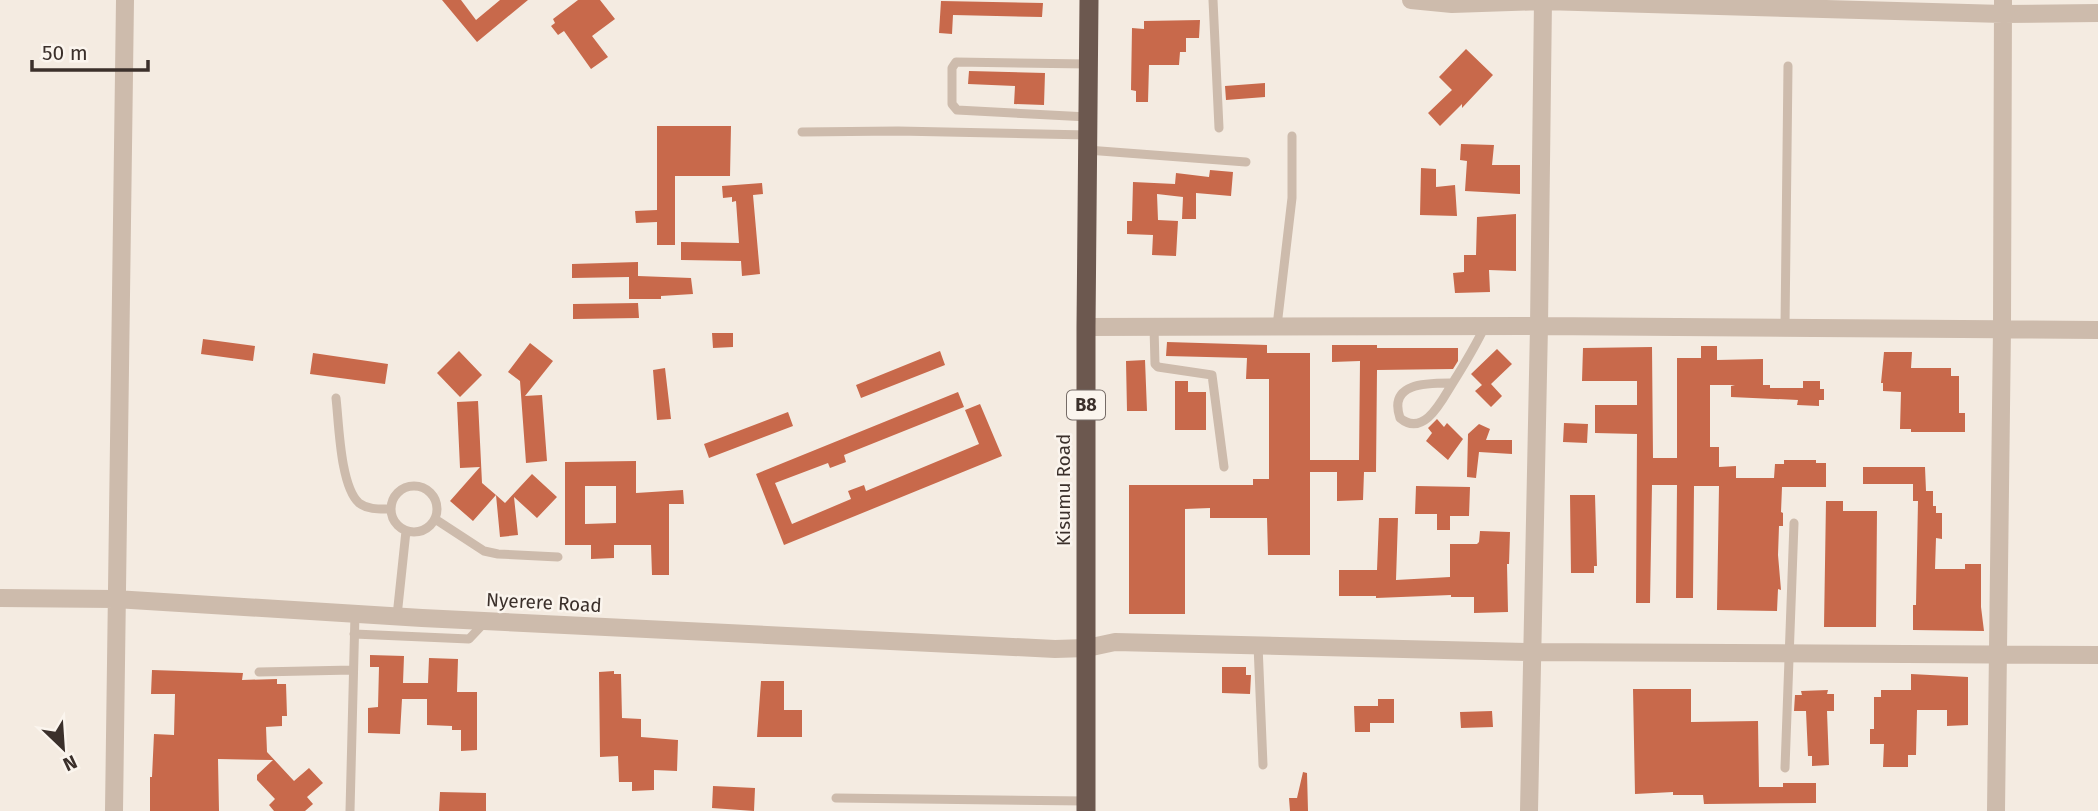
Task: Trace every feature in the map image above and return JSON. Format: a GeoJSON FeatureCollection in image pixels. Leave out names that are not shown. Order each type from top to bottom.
{"type":"FeatureCollection","features":[{"type":"Feature","properties":{"kind":"highway","name":"Kisumu Road"},"geometry":{"type":"LineString","coordinates":[[1086,806],[1089,0]]}},
{"type":"Feature","properties":{"kind":"street"},"geometry":{"type":"LineString","coordinates":[[114,811],[125,0]]}},
{"type":"Feature","properties":{"kind":"street"},"geometry":{"type":"LineString","coordinates":[[1411,0],[1452,4],[1543,0],[2003,7],[2098,13]]}},
{"type":"Feature","properties":{"kind":"street"},"geometry":{"type":"LineString","coordinates":[[1529,811],[1543,0]]}},
{"type":"Feature","properties":{"kind":"street"},"geometry":{"type":"LineString","coordinates":[[1996,811],[2003,7]]}},
{"type":"Feature","properties":{"kind":"street"},"geometry":{"type":"LineString","coordinates":[[1086,327],[1539,326],[2098,330]]}},
{"type":"Feature","properties":{"kind":"street","name":"Nyerere Road"},"geometry":{"type":"LineString","coordinates":[[0,598],[115,599],[422,618],[1055,649],[1087,648],[1115,642],[1531,652],[2098,655]]}},
{"type":"Feature","properties":{"kind":"lane"},"geometry":{"type":"LineString","coordinates":[[1213,0],[1219,128]]}},
{"type":"Feature","properties":{"kind":"lane"},"geometry":{"type":"LineString","coordinates":[[1088,64],[956,62],[951,68],[952,104],[957,110],[1246,162]]}},
{"type":"Feature","properties":{"kind":"lane"},"geometry":{"type":"LineString","coordinates":[[1785,327],[1788,66]]}},
{"type":"Feature","properties":{"kind":"lane"},"geometry":{"type":"LineString","coordinates":[[802,132],[1087,134]]}},
{"type":"Feature","properties":{"kind":"lane"},"geometry":{"type":"LineString","coordinates":[[1277,327],[1293,198],[1292,136]]}},
{"type":"Feature","properties":{"kind":"lane"},"geometry":{"type":"LineString","coordinates":[[1452,383],[1426,384],[1408,389],[1401,394],[1398,401],[1400,418],[1413,424],[1431,416],[1468,362],[1485,326]]}},
{"type":"Feature","properties":{"kind":"lane"},"geometry":{"type":"LineString","coordinates":[[1154,327],[1155,364],[1158,367],[1212,374],[1224,467]]}},
{"type":"Feature","properties":{"kind":"lane"},"geometry":{"type":"LineString","coordinates":[[336,397],[347,483],[358,502],[370,508],[391,509]]}},
{"type":"Feature","properties":{"kind":"lane"},"geometry":{"type":"LineString","coordinates":[[419,486],[431,493],[435,499],[435,519],[426,529],[406,531],[395,523],[392,503],[399,491],[419,486]]}},
{"type":"Feature","properties":{"kind":"lane"},"geometry":{"type":"LineString","coordinates":[[435,519],[484,551],[558,557]]}},
{"type":"Feature","properties":{"kind":"lane"},"geometry":{"type":"LineString","coordinates":[[1785,768],[1794,523]]}},
{"type":"Feature","properties":{"kind":"lane"},"geometry":{"type":"LineString","coordinates":[[397,616],[406,531]]}},
{"type":"Feature","properties":{"kind":"lane"},"geometry":{"type":"LineString","coordinates":[[350,811],[355,614]]}},
{"type":"Feature","properties":{"kind":"lane"},"geometry":{"type":"LineString","coordinates":[[421,637],[422,618]]}},
{"type":"Feature","properties":{"kind":"lane"},"geometry":{"type":"LineString","coordinates":[[354,634],[469,639],[487,620]]}},
{"type":"Feature","properties":{"kind":"lane"},"geometry":{"type":"LineString","coordinates":[[1258,645],[1263,765]]}},
{"type":"Feature","properties":{"kind":"lane"},"geometry":{"type":"LineString","coordinates":[[259,672],[353,670]]}},
{"type":"Feature","properties":{"kind":"lane"},"geometry":{"type":"LineString","coordinates":[[836,798],[1086,806]]}},
{"type":"Feature","properties":{"kind":"building"},"geometry":{"type":"Polygon","coordinates":[[[442,0],[461,0],[476,20],[500,0],[528,0],[477,42],[442,0]]]}},
{"type":"Feature","properties":{"kind":"building"},"geometry":{"type":"Polygon","coordinates":[[[578,0],[600,0],[615,19],[592,36],[608,57],[591,69],[564,31],[558,35],[551,26],[555,23],[553,19],[578,0]]]}},
{"type":"Feature","properties":{"kind":"building"},"geometry":{"type":"Polygon","coordinates":[[[941,1],[1043,3],[1042,17],[953,15],[952,34],[939,33],[941,1]]]}},
{"type":"Feature","properties":{"kind":"building"},"geometry":{"type":"Polygon","coordinates":[[[1200,20],[1199,38],[1186,38],[1186,52],[1180,52],[1179,65],[1149,65],[1148,102],[1136,102],[1136,91],[1131,90],[1132,28],[1144,29],[1144,21],[1200,20]]]}},
{"type":"Feature","properties":{"kind":"building"},"geometry":{"type":"Polygon","coordinates":[[[1466,49],[1493,75],[1462,108],[1462,104],[1440,126],[1428,113],[1452,90],[1439,77],[1466,49]]]}},
{"type":"Feature","properties":{"kind":"building"},"geometry":{"type":"Polygon","coordinates":[[[969,71],[1045,73],[1044,105],[1014,104],[1015,86],[968,84],[969,71]]]}},
{"type":"Feature","properties":{"kind":"building"},"geometry":{"type":"Polygon","coordinates":[[[1265,83],[1265,97],[1226,100],[1225,86],[1265,83]]]}},
{"type":"Feature","properties":{"kind":"building"},"geometry":{"type":"Polygon","coordinates":[[[657,126],[731,126],[730,176],[675,176],[675,245],[657,245],[657,222],[636,223],[635,211],[657,210],[657,126]]]}},
{"type":"Feature","properties":{"kind":"building"},"geometry":{"type":"Polygon","coordinates":[[[1461,144],[1494,145],[1492,165],[1520,165],[1520,194],[1465,191],[1467,161],[1460,160],[1461,144]]]}},
{"type":"Feature","properties":{"kind":"building"},"geometry":{"type":"Polygon","coordinates":[[[1421,168],[1436,169],[1436,187],[1455,185],[1457,216],[1420,215],[1421,168]]]}},
{"type":"Feature","properties":{"kind":"building"},"geometry":{"type":"Polygon","coordinates":[[[1210,170],[1233,172],[1231,196],[1196,193],[1196,219],[1182,219],[1183,197],[1157,194],[1158,220],[1178,221],[1176,256],[1152,255],[1153,235],[1127,234],[1127,221],[1132,221],[1133,182],[1175,184],[1176,173],[1209,177],[1210,170]]]}},
{"type":"Feature","properties":{"kind":"building"},"geometry":{"type":"Polygon","coordinates":[[[762,183],[763,194],[753,195],[760,274],[742,276],[741,261],[681,260],[681,242],[739,243],[736,201],[732,202],[732,197],[723,198],[722,186],[762,183]]]}},
{"type":"Feature","properties":{"kind":"building"},"geometry":{"type":"Polygon","coordinates":[[[1516,214],[1516,271],[1489,270],[1490,292],[1455,293],[1453,273],[1464,272],[1464,255],[1476,255],[1477,217],[1516,214]]]}},
{"type":"Feature","properties":{"kind":"building"},"geometry":{"type":"Polygon","coordinates":[[[638,262],[638,276],[691,278],[693,294],[661,296],[661,299],[629,299],[629,277],[572,278],[572,264],[638,262]]]}},
{"type":"Feature","properties":{"kind":"building"},"geometry":{"type":"Polygon","coordinates":[[[638,303],[639,318],[573,319],[573,304],[638,303]]]}},
{"type":"Feature","properties":{"kind":"building"},"geometry":{"type":"Polygon","coordinates":[[[712,333],[733,333],[733,347],[713,348],[712,333]]]}},
{"type":"Feature","properties":{"kind":"building"},"geometry":{"type":"Polygon","coordinates":[[[203,339],[255,346],[253,361],[201,354],[203,339]]]}},
{"type":"Feature","properties":{"kind":"building"},"geometry":{"type":"Polygon","coordinates":[[[1167,342],[1267,345],[1267,353],[1310,353],[1310,460],[1359,460],[1360,361],[1332,362],[1332,345],[1458,348],[1458,361],[1453,369],[1377,370],[1376,472],[1364,472],[1363,500],[1337,501],[1337,472],[1310,472],[1310,555],[1268,555],[1267,518],[1210,518],[1210,508],[1185,509],[1185,614],[1129,614],[1129,485],[1253,485],[1253,479],[1269,479],[1269,379],[1246,379],[1247,358],[1166,356],[1167,342]]]}},
{"type":"Feature","properties":{"kind":"building"},"geometry":{"type":"Polygon","coordinates":[[[530,343],[553,361],[525,396],[542,395],[547,461],[526,463],[520,381],[508,372],[530,343]]]}},
{"type":"Feature","properties":{"kind":"building"},"geometry":{"type":"Polygon","coordinates":[[[1701,346],[1717,346],[1717,360],[1763,359],[1763,385],[1770,385],[1770,388],[1803,388],[1803,381],[1820,381],[1820,389],[1824,389],[1824,400],[1819,400],[1819,406],[1797,405],[1798,400],[1731,397],[1731,386],[1735,385],[1710,385],[1710,447],[1719,447],[1719,467],[1736,466],[1736,478],[1774,478],[1775,464],[1784,464],[1784,460],[1816,460],[1816,463],[1826,463],[1826,487],[1782,487],[1783,526],[1779,526],[1778,555],[1781,590],[1778,589],[1777,611],[1717,610],[1719,486],[1694,486],[1693,598],[1676,598],[1677,485],[1652,485],[1650,603],[1636,603],[1637,434],[1595,433],[1595,405],[1637,405],[1637,381],[1582,381],[1583,348],[1652,347],[1653,458],[1677,458],[1677,358],[1701,358],[1701,346]]]}},
{"type":"Feature","properties":{"kind":"building"},"geometry":{"type":"Polygon","coordinates":[[[1497,349],[1512,364],[1491,384],[1502,396],[1491,407],[1475,391],[1482,385],[1471,374],[1497,349]]]}},
{"type":"Feature","properties":{"kind":"building"},"geometry":{"type":"Polygon","coordinates":[[[459,351],[482,375],[460,397],[437,373],[459,351]]]}},
{"type":"Feature","properties":{"kind":"building"},"geometry":{"type":"Polygon","coordinates":[[[940,351],[945,365],[861,398],[856,385],[940,351]]]}},
{"type":"Feature","properties":{"kind":"building"},"geometry":{"type":"Polygon","coordinates":[[[1884,352],[1912,352],[1911,368],[1951,368],[1951,376],[1959,376],[1959,413],[1965,413],[1965,432],[1911,432],[1911,429],[1900,429],[1901,392],[1883,391],[1881,383],[1884,352]]]}},
{"type":"Feature","properties":{"kind":"building"},"geometry":{"type":"Polygon","coordinates":[[[313,353],[388,364],[385,384],[310,374],[313,353]]]}},
{"type":"Feature","properties":{"kind":"building"},"geometry":{"type":"Polygon","coordinates":[[[1145,360],[1147,411],[1127,411],[1126,361],[1145,360]]]}},
{"type":"Feature","properties":{"kind":"building"},"geometry":{"type":"Polygon","coordinates":[[[665,368],[671,419],[657,420],[653,370],[665,368]]]}},
{"type":"Feature","properties":{"kind":"building"},"geometry":{"type":"Polygon","coordinates":[[[1175,381],[1188,381],[1188,392],[1206,392],[1206,430],[1175,430],[1175,381]]]}},
{"type":"Feature","properties":{"kind":"building"},"geometry":{"type":"Polygon","coordinates":[[[958,392],[964,407],[844,455],[846,462],[830,468],[828,463],[775,483],[792,524],[851,499],[848,491],[864,485],[866,491],[979,444],[965,410],[980,404],[1002,456],[784,545],[756,474],[958,392]]]}},
{"type":"Feature","properties":{"kind":"building"},"geometry":{"type":"Polygon","coordinates":[[[478,401],[482,483],[496,495],[473,521],[450,501],[480,467],[460,468],[457,402],[478,401]]]}},
{"type":"Feature","properties":{"kind":"building"},"geometry":{"type":"Polygon","coordinates":[[[788,412],[793,426],[709,458],[704,444],[788,412]]]}},
{"type":"Feature","properties":{"kind":"building"},"geometry":{"type":"Polygon","coordinates":[[[1437,419],[1444,427],[1447,423],[1463,439],[1448,460],[1426,441],[1432,433],[1428,428],[1437,419]]]}},
{"type":"Feature","properties":{"kind":"building"},"geometry":{"type":"Polygon","coordinates":[[[1564,423],[1588,424],[1587,443],[1563,442],[1564,423]]]}},
{"type":"Feature","properties":{"kind":"building"},"geometry":{"type":"Polygon","coordinates":[[[1479,424],[1490,429],[1486,440],[1512,440],[1512,454],[1479,452],[1476,478],[1467,477],[1468,434],[1479,424]]]}},
{"type":"Feature","properties":{"kind":"building"},"geometry":{"type":"Polygon","coordinates":[[[636,461],[636,493],[683,490],[684,504],[669,504],[669,575],[652,575],[651,545],[614,545],[614,558],[591,559],[591,545],[565,545],[565,462],[636,461]],[[585,486],[585,524],[616,523],[616,486],[585,486]]]}},
{"type":"Feature","properties":{"kind":"building"},"geometry":{"type":"Polygon","coordinates":[[[1863,467],[1925,467],[1926,491],[1933,491],[1933,506],[1936,506],[1936,513],[1942,513],[1942,539],[1936,538],[1935,569],[1965,569],[1965,564],[1981,564],[1984,631],[1913,630],[1918,501],[1913,501],[1913,484],[1863,484],[1863,467]]]}},
{"type":"Feature","properties":{"kind":"building"},"geometry":{"type":"Polygon","coordinates":[[[532,474],[557,497],[537,518],[514,497],[518,535],[500,537],[496,495],[505,503],[532,474]]]}},
{"type":"Feature","properties":{"kind":"building"},"geometry":{"type":"Polygon","coordinates":[[[1416,486],[1470,487],[1469,516],[1450,516],[1450,530],[1437,530],[1437,514],[1415,514],[1416,486]]]}},
{"type":"Feature","properties":{"kind":"building"},"geometry":{"type":"Polygon","coordinates":[[[1570,495],[1595,495],[1597,566],[1594,566],[1594,573],[1571,573],[1570,495]]]}},
{"type":"Feature","properties":{"kind":"building"},"geometry":{"type":"Polygon","coordinates":[[[1826,501],[1843,501],[1843,511],[1877,511],[1876,627],[1824,627],[1826,501]]]}},
{"type":"Feature","properties":{"kind":"building"},"geometry":{"type":"Polygon","coordinates":[[[1379,518],[1398,518],[1396,580],[1450,577],[1450,544],[1477,544],[1480,531],[1510,532],[1507,564],[1508,612],[1474,613],[1474,597],[1339,596],[1339,570],[1377,570],[1379,518]]]}},
{"type":"Feature","properties":{"kind":"building"},"geometry":{"type":"Polygon","coordinates":[[[370,655],[404,656],[403,683],[428,683],[429,658],[458,659],[457,692],[477,692],[477,750],[461,751],[461,730],[452,730],[452,726],[427,725],[427,699],[402,699],[400,734],[368,733],[368,708],[378,707],[379,667],[370,667],[370,655]]]}},
{"type":"Feature","properties":{"kind":"building"},"geometry":{"type":"Polygon","coordinates":[[[1222,667],[1246,667],[1246,675],[1251,675],[1250,694],[1222,693],[1222,667]]]}},
{"type":"Feature","properties":{"kind":"building"},"geometry":{"type":"Polygon","coordinates":[[[152,670],[243,673],[242,680],[277,679],[277,684],[286,684],[287,716],[282,716],[282,726],[266,727],[267,752],[294,781],[309,768],[323,783],[307,797],[313,804],[305,811],[274,811],[269,805],[275,799],[257,780],[257,775],[273,760],[218,759],[219,811],[150,811],[154,734],[174,735],[175,694],[151,694],[152,670]]]}},
{"type":"Feature","properties":{"kind":"building"},"geometry":{"type":"Polygon","coordinates":[[[614,671],[614,674],[621,674],[622,718],[641,719],[641,737],[678,740],[677,771],[654,770],[654,790],[632,791],[632,782],[619,782],[618,756],[600,757],[599,672],[614,671]]]}},
{"type":"Feature","properties":{"kind":"building"},"geometry":{"type":"Polygon","coordinates":[[[1911,674],[1968,677],[1968,725],[1947,726],[1947,710],[1917,710],[1916,755],[1908,755],[1908,767],[1883,767],[1884,744],[1870,744],[1870,729],[1874,729],[1874,697],[1881,697],[1881,690],[1911,690],[1911,674]]]}},
{"type":"Feature","properties":{"kind":"building"},"geometry":{"type":"Polygon","coordinates":[[[761,681],[784,681],[784,710],[802,710],[802,737],[757,737],[761,681]]]}},
{"type":"Feature","properties":{"kind":"building"},"geometry":{"type":"Polygon","coordinates":[[[1633,689],[1691,689],[1691,722],[1758,721],[1759,787],[1783,787],[1783,783],[1816,783],[1816,803],[1704,804],[1703,795],[1673,795],[1673,792],[1635,794],[1633,689]]]}},
{"type":"Feature","properties":{"kind":"building"},"geometry":{"type":"Polygon","coordinates":[[[1828,690],[1827,694],[1834,694],[1834,711],[1827,711],[1829,765],[1812,766],[1812,756],[1808,756],[1806,711],[1794,711],[1795,695],[1802,695],[1801,691],[1828,690]]]}},
{"type":"Feature","properties":{"kind":"building"},"geometry":{"type":"Polygon","coordinates":[[[1378,699],[1394,699],[1394,723],[1370,723],[1370,732],[1355,732],[1354,706],[1378,706],[1378,699]]]}},
{"type":"Feature","properties":{"kind":"building"},"geometry":{"type":"Polygon","coordinates":[[[1492,711],[1493,727],[1461,728],[1460,712],[1492,711]]]}},
{"type":"Feature","properties":{"kind":"building"},"geometry":{"type":"Polygon","coordinates":[[[1303,772],[1307,773],[1308,811],[1290,811],[1289,798],[1297,798],[1303,772]]]}},
{"type":"Feature","properties":{"kind":"building"},"geometry":{"type":"Polygon","coordinates":[[[713,786],[755,788],[754,811],[712,808],[713,786]]]}},
{"type":"Feature","properties":{"kind":"building"},"geometry":{"type":"Polygon","coordinates":[[[440,792],[486,793],[486,811],[439,811],[440,792]]]}}]}
